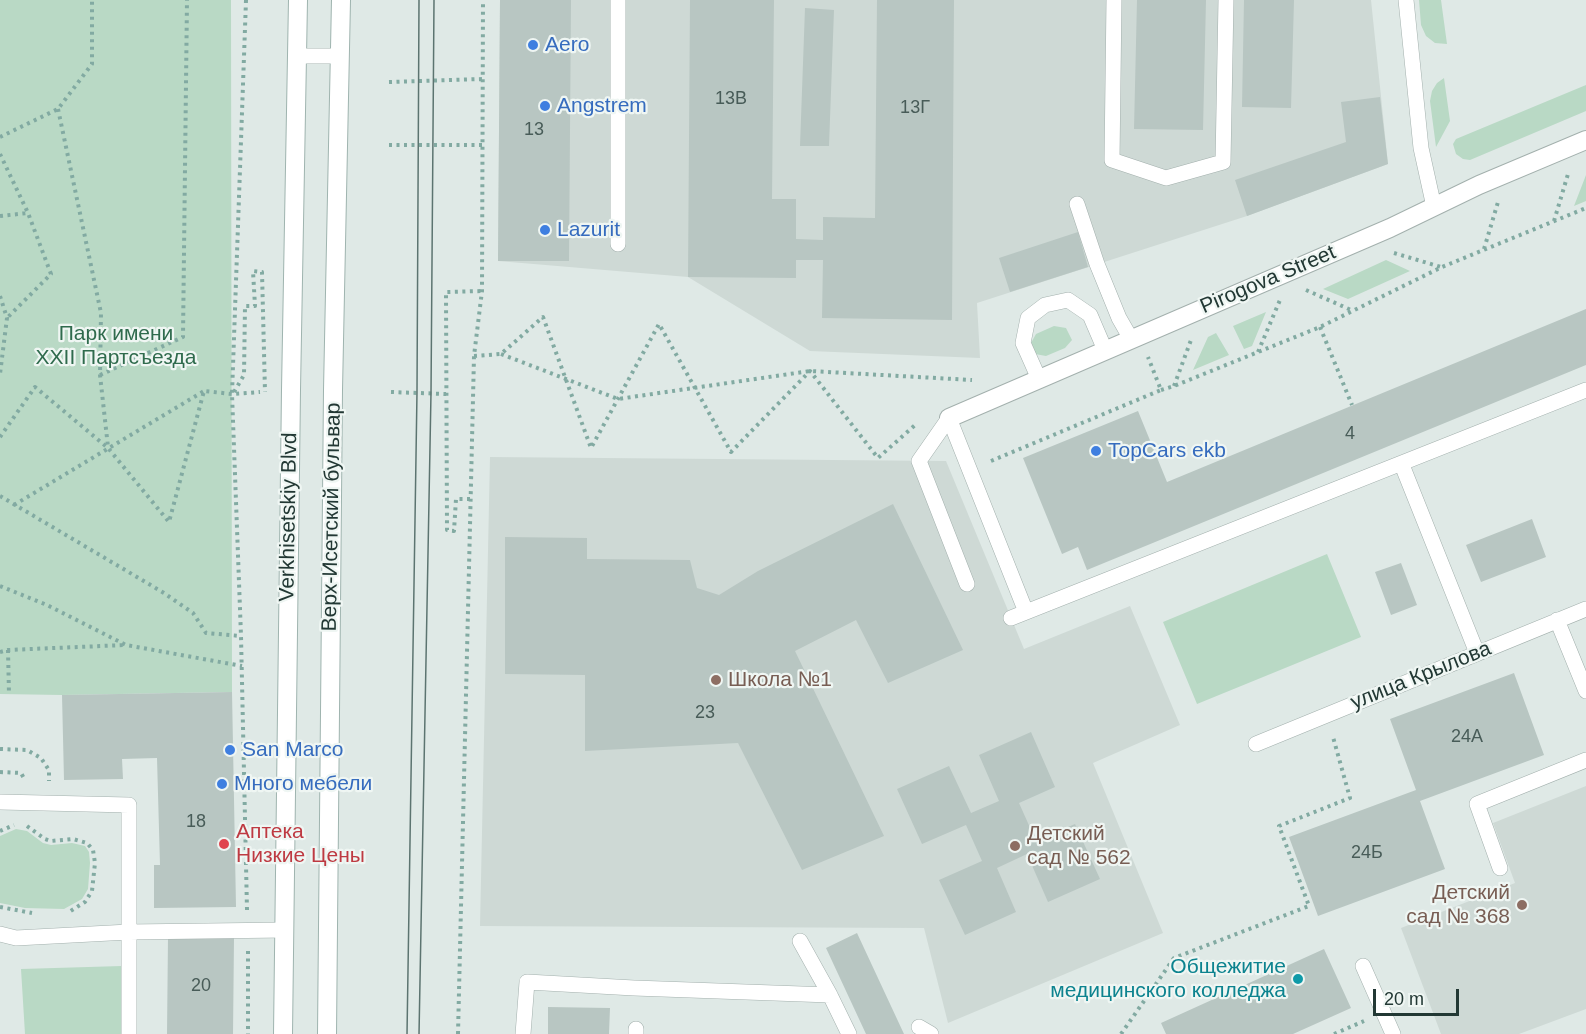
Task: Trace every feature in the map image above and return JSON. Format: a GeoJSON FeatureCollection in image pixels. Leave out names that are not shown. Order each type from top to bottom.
{"type":"FeatureCollection","features":[{"type":"Feature","properties":{"kind":"main road","name":"Verkhisetskiy Blvd"},"geometry":{"type":"LineString","coordinates":[[283,1034],[298,0]]}},
{"type":"Feature","properties":{"kind":"main road","name":"Верх-Исетский бульвар"},"geometry":{"type":"LineString","coordinates":[[327,1034],[333,390],[340,0]]}},
{"type":"Feature","properties":{"kind":"main road","name":"Pirogova Street"},"geometry":{"type":"LineString","coordinates":[[949,418],[1390,228],[1479,185],[1586,140]]}},
{"type":"Feature","properties":{"kind":"lane"},"geometry":{"type":"LineString","coordinates":[[618,0],[618,244]]}},
{"type":"Feature","properties":{"kind":"lane"},"geometry":{"type":"LineString","coordinates":[[1114,0],[1112,160],[1166,178],[1223,162],[1226,0]]}},
{"type":"Feature","properties":{"kind":"lane"},"geometry":{"type":"LineString","coordinates":[[1406,0],[1421,148],[1434,207]]}},
{"type":"Feature","properties":{"kind":"lane"},"geometry":{"type":"LineString","coordinates":[[297,56],[340,56]]}},
{"type":"Feature","properties":{"kind":"lane"},"geometry":{"type":"LineString","coordinates":[[1077,204],[1097,264],[1119,318],[1131,339]]}},
{"type":"Feature","properties":{"kind":"lane"},"geometry":{"type":"LineString","coordinates":[[1040,379],[1023,343],[1028,318],[1045,305],[1068,300],[1090,315],[1105,351]]}},
{"type":"Feature","properties":{"kind":"lane"},"geometry":{"type":"LineString","coordinates":[[1011,618],[1402,465],[1586,390]]}},
{"type":"Feature","properties":{"kind":"lane"},"geometry":{"type":"LineString","coordinates":[[949,418],[919,461],[967,584]]}},
{"type":"Feature","properties":{"kind":"lane"},"geometry":{"type":"LineString","coordinates":[[949,418],[1026,612]]}},
{"type":"Feature","properties":{"kind":"lane"},"geometry":{"type":"LineString","coordinates":[[1402,465],[1477,654]]}},
{"type":"Feature","properties":{"kind":"lane","name":"улица Крылова"},"geometry":{"type":"LineString","coordinates":[[1256,744],[1586,609]]}},
{"type":"Feature","properties":{"kind":"lane"},"geometry":{"type":"LineString","coordinates":[[1557,620],[1586,691]]}},
{"type":"Feature","properties":{"kind":"lane"},"geometry":{"type":"LineString","coordinates":[[1500,868],[1477,804],[1586,760]]}},
{"type":"Feature","properties":{"kind":"lane"},"geometry":{"type":"LineString","coordinates":[[0,802],[129,805],[129,1034]]}},
{"type":"Feature","properties":{"kind":"lane"},"geometry":{"type":"LineString","coordinates":[[0,934],[16,938],[129,932],[285,930]]}},
{"type":"Feature","properties":{"kind":"lane"},"geometry":{"type":"LineString","coordinates":[[800,941],[849,1034]]}},
{"type":"Feature","properties":{"kind":"lane"},"geometry":{"type":"LineString","coordinates":[[1364,966],[1393,1034]]}},
{"type":"Feature","properties":{"kind":"lane"},"geometry":{"type":"LineString","coordinates":[[524,1034],[527,982],[830,995]]}},
{"type":"Feature","properties":{"kind":"path"},"geometry":{"type":"LineString","coordinates":[[0,137],[58,109],[92,64],[92,0]]}},
{"type":"Feature","properties":{"kind":"path"},"geometry":{"type":"LineString","coordinates":[[100,375],[183,337],[187,0]]}},
{"type":"Feature","properties":{"kind":"path"},"geometry":{"type":"LineString","coordinates":[[246,0],[232,394],[242,666],[248,1034]]}},
{"type":"Feature","properties":{"kind":"path"},"geometry":{"type":"LineString","coordinates":[[458,1034],[474,356],[482,291],[483,0]]}},
{"type":"Feature","properties":{"kind":"path"},"geometry":{"type":"LineString","coordinates":[[389,82],[483,80]]}},
{"type":"Feature","properties":{"kind":"path"},"geometry":{"type":"LineString","coordinates":[[58,109],[101,313],[100,375],[108,448]]}},
{"type":"Feature","properties":{"kind":"path"},"geometry":{"type":"LineString","coordinates":[[389,145],[482,146]]}},
{"type":"Feature","properties":{"kind":"path"},"geometry":{"type":"LineString","coordinates":[[0,154],[28,213],[51,274],[7,318]]}},
{"type":"Feature","properties":{"kind":"path"},"geometry":{"type":"LineString","coordinates":[[1554,222],[1568,173]]}},
{"type":"Feature","properties":{"kind":"path"},"geometry":{"type":"LineString","coordinates":[[1484,249],[1498,202]]}},
{"type":"Feature","properties":{"kind":"path"},"geometry":{"type":"LineString","coordinates":[[991,461],[1320,327],[1442,267],[1586,208]]}},
{"type":"Feature","properties":{"kind":"path"},"geometry":{"type":"LineString","coordinates":[[0,216],[28,213]]}},
{"type":"Feature","properties":{"kind":"path"},"geometry":{"type":"LineString","coordinates":[[1387,250],[1442,267]]}},
{"type":"Feature","properties":{"kind":"path"},"geometry":{"type":"LineString","coordinates":[[14,505],[204,391],[232,394],[263,393],[262,272],[253,271],[255,306],[245,306],[243,375],[232,394]]}},
{"type":"Feature","properties":{"kind":"path"},"geometry":{"type":"LineString","coordinates":[[1299,287],[1352,310]]}},
{"type":"Feature","properties":{"kind":"path"},"geometry":{"type":"LineString","coordinates":[[470,499],[456,499],[454,531],[447,530],[446,292],[482,291]]}},
{"type":"Feature","properties":{"kind":"path"},"geometry":{"type":"LineString","coordinates":[[1258,352],[1282,294]]}},
{"type":"Feature","properties":{"kind":"path"},"geometry":{"type":"LineString","coordinates":[[0,296],[7,318],[0,374]]}},
{"type":"Feature","properties":{"kind":"path"},"geometry":{"type":"LineString","coordinates":[[501,354],[543,317],[591,448],[659,324],[731,452],[810,371]]}},
{"type":"Feature","properties":{"kind":"path"},"geometry":{"type":"LineString","coordinates":[[1320,327],[1352,405]]}},
{"type":"Feature","properties":{"kind":"path"},"geometry":{"type":"LineString","coordinates":[[1174,386],[1194,330]]}},
{"type":"Feature","properties":{"kind":"path"},"geometry":{"type":"LineString","coordinates":[[1145,351],[1161,390]]}},
{"type":"Feature","properties":{"kind":"path"},"geometry":{"type":"LineString","coordinates":[[474,356],[501,354],[618,399],[810,371],[972,380]]}},
{"type":"Feature","properties":{"kind":"path"},"geometry":{"type":"LineString","coordinates":[[810,371],[869,447]]}},
{"type":"Feature","properties":{"kind":"path"},"geometry":{"type":"LineString","coordinates":[[0,437],[35,387],[108,448],[169,522],[204,391]]}},
{"type":"Feature","properties":{"kind":"path"},"geometry":{"type":"LineString","coordinates":[[391,392],[446,394]]}},
{"type":"Feature","properties":{"kind":"path"},"geometry":{"type":"LineString","coordinates":[[0,496],[164,593],[193,613],[206,633],[241,636]]}},
{"type":"Feature","properties":{"kind":"path"},"geometry":{"type":"LineString","coordinates":[[0,586],[47,605],[126,645]]}},
{"type":"Feature","properties":{"kind":"path"},"geometry":{"type":"LineString","coordinates":[[0,652],[126,645],[242,666]]}},
{"type":"Feature","properties":{"kind":"path"},"geometry":{"type":"LineString","coordinates":[[8,650],[9,694]]}},
{"type":"Feature","properties":{"kind":"path"},"geometry":{"type":"LineString","coordinates":[[1121,1034],[1174,958],[1309,906],[1279,826],[1350,798],[1333,737],[1344,733]]}},
{"type":"Feature","properties":{"kind":"path"},"geometry":{"type":"LineString","coordinates":[[0,749],[27,750],[41,758],[49,770],[49,803]]}},
{"type":"Feature","properties":{"kind":"path"},"geometry":{"type":"LineString","coordinates":[[0,831],[16,825],[29,827],[45,839],[51,841],[73,839],[87,843],[93,850],[95,863],[92,891],[85,902],[64,914]]}},
{"type":"Feature","properties":{"kind":"path"},"geometry":{"type":"LineString","coordinates":[[0,907],[35,913]]}},
{"type":"Feature","properties":{"kind":"path"},"geometry":{"type":"LineString","coordinates":[[1334,1034],[1384,1013]]}},
{"type":"Feature","properties":{"kind":"shaded area"},"geometry":{"type":"Polygon","coordinates":[[[500,0],[1371,0],[1388,164],[1247,216],[977,303],[980,358],[810,351],[688,277],[498,261],[500,0]]]}},
{"type":"Feature","properties":{"kind":"shaded area","name":"Школа №1"},"geometry":{"type":"Polygon","coordinates":[[[490,457],[946,461],[1024,649],[1130,606],[1180,725],[1093,763],[1163,933],[948,1023],[924,928],[480,926],[490,457]]]}},
{"type":"Feature","properties":{"kind":"shaded area","name":"Детский сад № 368"},"geometry":{"type":"Polygon","coordinates":[[[1586,786],[1586,1009],[1519,1034],[1441,1034],[1401,928],[1515,883],[1493,823],[1586,786]]]}},
{"type":"Feature","properties":{"kind":"green space","name":"Парк имени XXII Партсъезда"},"geometry":{"type":"Polygon","coordinates":[[[0,0],[231,0],[232,692],[0,694],[0,0]]]}},
{"type":"Feature","properties":{"kind":"green space"},"geometry":{"type":"Polygon","coordinates":[[[1419,0],[1441,0],[1447,44],[1435,43],[1426,36],[1421,25],[1419,0]]]}},
{"type":"Feature","properties":{"kind":"green space"},"geometry":{"type":"Polygon","coordinates":[[[1444,78],[1450,121],[1436,147],[1430,101],[1432,91],[1444,78]]]}},
{"type":"Feature","properties":{"kind":"green space"},"geometry":{"type":"Polygon","coordinates":[[[1586,85],[1586,111],[1470,160],[1463,159],[1456,154],[1453,144],[1456,139],[1586,85]]]}},
{"type":"Feature","properties":{"kind":"green space"},"geometry":{"type":"Polygon","coordinates":[[[1586,175],[1586,201],[1574,206],[1586,175]]]}},
{"type":"Feature","properties":{"kind":"green space"},"geometry":{"type":"Polygon","coordinates":[[[1386,260],[1410,271],[1348,299],[1323,289],[1386,260]]]}},
{"type":"Feature","properties":{"kind":"green space"},"geometry":{"type":"Polygon","coordinates":[[[1266,312],[1252,346],[1244,349],[1233,326],[1266,312]]]}},
{"type":"Feature","properties":{"kind":"green space"},"geometry":{"type":"Polygon","coordinates":[[[1054,326],[1066,328],[1072,340],[1065,348],[1046,356],[1035,354],[1031,343],[1036,334],[1054,326]]]}},
{"type":"Feature","properties":{"kind":"green space"},"geometry":{"type":"Polygon","coordinates":[[[1216,333],[1229,355],[1193,370],[1208,337],[1216,333]]]}},
{"type":"Feature","properties":{"kind":"green space"},"geometry":{"type":"Polygon","coordinates":[[[1327,554],[1361,637],[1197,704],[1163,622],[1327,554]]]}},
{"type":"Feature","properties":{"kind":"green space"},"geometry":{"type":"Polygon","coordinates":[[[16,829],[27,831],[43,843],[51,845],[72,843],[85,846],[89,852],[90,863],[88,889],[82,899],[64,909],[25,908],[0,903],[0,836],[16,829]]]}},
{"type":"Feature","properties":{"kind":"green space"},"geometry":{"type":"Polygon","coordinates":[[[122,966],[122,1034],[25,1034],[21,969],[122,966]]]}},
{"type":"Feature","properties":{"kind":"building"},"geometry":{"type":"Polygon","coordinates":[[[500,0],[571,0],[569,261],[498,261],[500,0]]]}},
{"type":"Feature","properties":{"kind":"building"},"geometry":{"type":"Polygon","coordinates":[[[690,0],[774,0],[772,199],[796,199],[796,239],[823,240],[823,217],[875,218],[877,0],[954,0],[952,320],[822,318],[823,260],[796,260],[796,278],[688,277],[690,0]]]}},
{"type":"Feature","properties":{"kind":"building"},"geometry":{"type":"Polygon","coordinates":[[[1137,0],[1206,0],[1203,130],[1134,129],[1137,0]]]}},
{"type":"Feature","properties":{"kind":"building"},"geometry":{"type":"Polygon","coordinates":[[[1244,0],[1294,0],[1291,108],[1242,107],[1244,0]]]}},
{"type":"Feature","properties":{"kind":"building"},"geometry":{"type":"Polygon","coordinates":[[[805,8],[834,10],[829,146],[800,146],[805,8]]]}},
{"type":"Feature","properties":{"kind":"building"},"geometry":{"type":"Polygon","coordinates":[[[1380,97],[1388,164],[1247,216],[1235,180],[1346,142],[1341,102],[1380,97]]]}},
{"type":"Feature","properties":{"kind":"building"},"geometry":{"type":"Polygon","coordinates":[[[1078,232],[1088,267],[1010,292],[999,258],[1078,232]]]}},
{"type":"Feature","properties":{"kind":"building"},"geometry":{"type":"Polygon","coordinates":[[[1586,309],[1586,365],[1087,570],[1078,547],[1062,554],[1023,458],[1138,411],[1167,482],[1586,309]]]}},
{"type":"Feature","properties":{"kind":"building"},"geometry":{"type":"Polygon","coordinates":[[[893,504],[963,650],[888,683],[856,620],[795,651],[884,836],[802,870],[738,743],[585,751],[585,675],[505,674],[505,537],[587,538],[587,559],[690,560],[697,588],[719,595],[758,571],[893,504]]]}},
{"type":"Feature","properties":{"kind":"building"},"geometry":{"type":"Polygon","coordinates":[[[1532,519],[1546,557],[1481,582],[1466,545],[1532,519]]]}},
{"type":"Feature","properties":{"kind":"building"},"geometry":{"type":"Polygon","coordinates":[[[1401,563],[1417,605],[1391,615],[1375,572],[1401,563]]]}},
{"type":"Feature","properties":{"kind":"building"},"geometry":{"type":"Polygon","coordinates":[[[1514,673],[1544,755],[1420,801],[1445,869],[1318,916],[1289,837],[1416,790],[1390,719],[1514,673]]]}},
{"type":"Feature","properties":{"kind":"building"},"geometry":{"type":"Polygon","coordinates":[[[232,692],[236,907],[154,908],[154,865],[160,865],[157,758],[122,759],[123,779],[64,780],[62,695],[232,692]]]}},
{"type":"Feature","properties":{"kind":"building"},"geometry":{"type":"Polygon","coordinates":[[[1031,732],[1055,787],[1019,803],[1036,841],[1075,824],[1100,879],[1048,902],[1027,854],[997,868],[1016,912],[965,935],[939,880],[982,861],[966,825],[922,844],[897,789],[949,766],[971,813],[999,801],[979,755],[1031,732]]]}},
{"type":"Feature","properties":{"kind":"building"},"geometry":{"type":"Polygon","coordinates":[[[857,933],[904,1034],[866,1034],[826,948],[857,933]]]}},
{"type":"Feature","properties":{"kind":"building"},"geometry":{"type":"Polygon","coordinates":[[[168,937],[234,938],[233,1034],[167,1034],[168,937]]]}},
{"type":"Feature","properties":{"kind":"building","name":"Общежитие медицинского колледжа"},"geometry":{"type":"Polygon","coordinates":[[[1324,949],[1351,1008],[1293,1034],[1166,1034],[1161,1023],[1324,949]]]}},
{"type":"Feature","properties":{"kind":"building"},"geometry":{"type":"Polygon","coordinates":[[[548,1007],[610,1008],[609,1034],[548,1034],[548,1007]]]}},
{"type":"Feature","properties":{"kind":"tram line"},"geometry":{"type":"LineString","coordinates":[[407,1034],[417,392],[419,0]]}},
{"type":"Feature","properties":{"kind":"tram line"},"geometry":{"type":"LineString","coordinates":[[419,1034],[431,393],[434,0]]}},
{"type":"Feature","properties":{"kind":"place","name":"Aero"},"geometry":{"type":"Point","coordinates":[533,45]}},
{"type":"Feature","properties":{"kind":"place","name":"Angstrem"},"geometry":{"type":"Point","coordinates":[545,106]}},
{"type":"Feature","properties":{"kind":"place","name":"Lazurit"},"geometry":{"type":"Point","coordinates":[545,230]}},
{"type":"Feature","properties":{"kind":"place","name":"TopCars ekb"},"geometry":{"type":"Point","coordinates":[1096,451]}},
{"type":"Feature","properties":{"kind":"place","name":"Школа №1"},"geometry":{"type":"Point","coordinates":[716,680]}},
{"type":"Feature","properties":{"kind":"place","name":"San Marco"},"geometry":{"type":"Point","coordinates":[230,750]}},
{"type":"Feature","properties":{"kind":"place","name":"Много мебели"},"geometry":{"type":"Point","coordinates":[222,784]}},
{"type":"Feature","properties":{"kind":"place","name":"Аптека Низкие Цены"},"geometry":{"type":"Point","coordinates":[224,844]}},
{"type":"Feature","properties":{"kind":"place","name":"Детский сад № 562"},"geometry":{"type":"Point","coordinates":[1015,846]}},
{"type":"Feature","properties":{"kind":"place","name":"Детский сад № 368"},"geometry":{"type":"Point","coordinates":[1522,905]}},
{"type":"Feature","properties":{"kind":"place","name":"Общежитие медицинского колледжа"},"geometry":{"type":"Point","coordinates":[1298,979]}}]}
